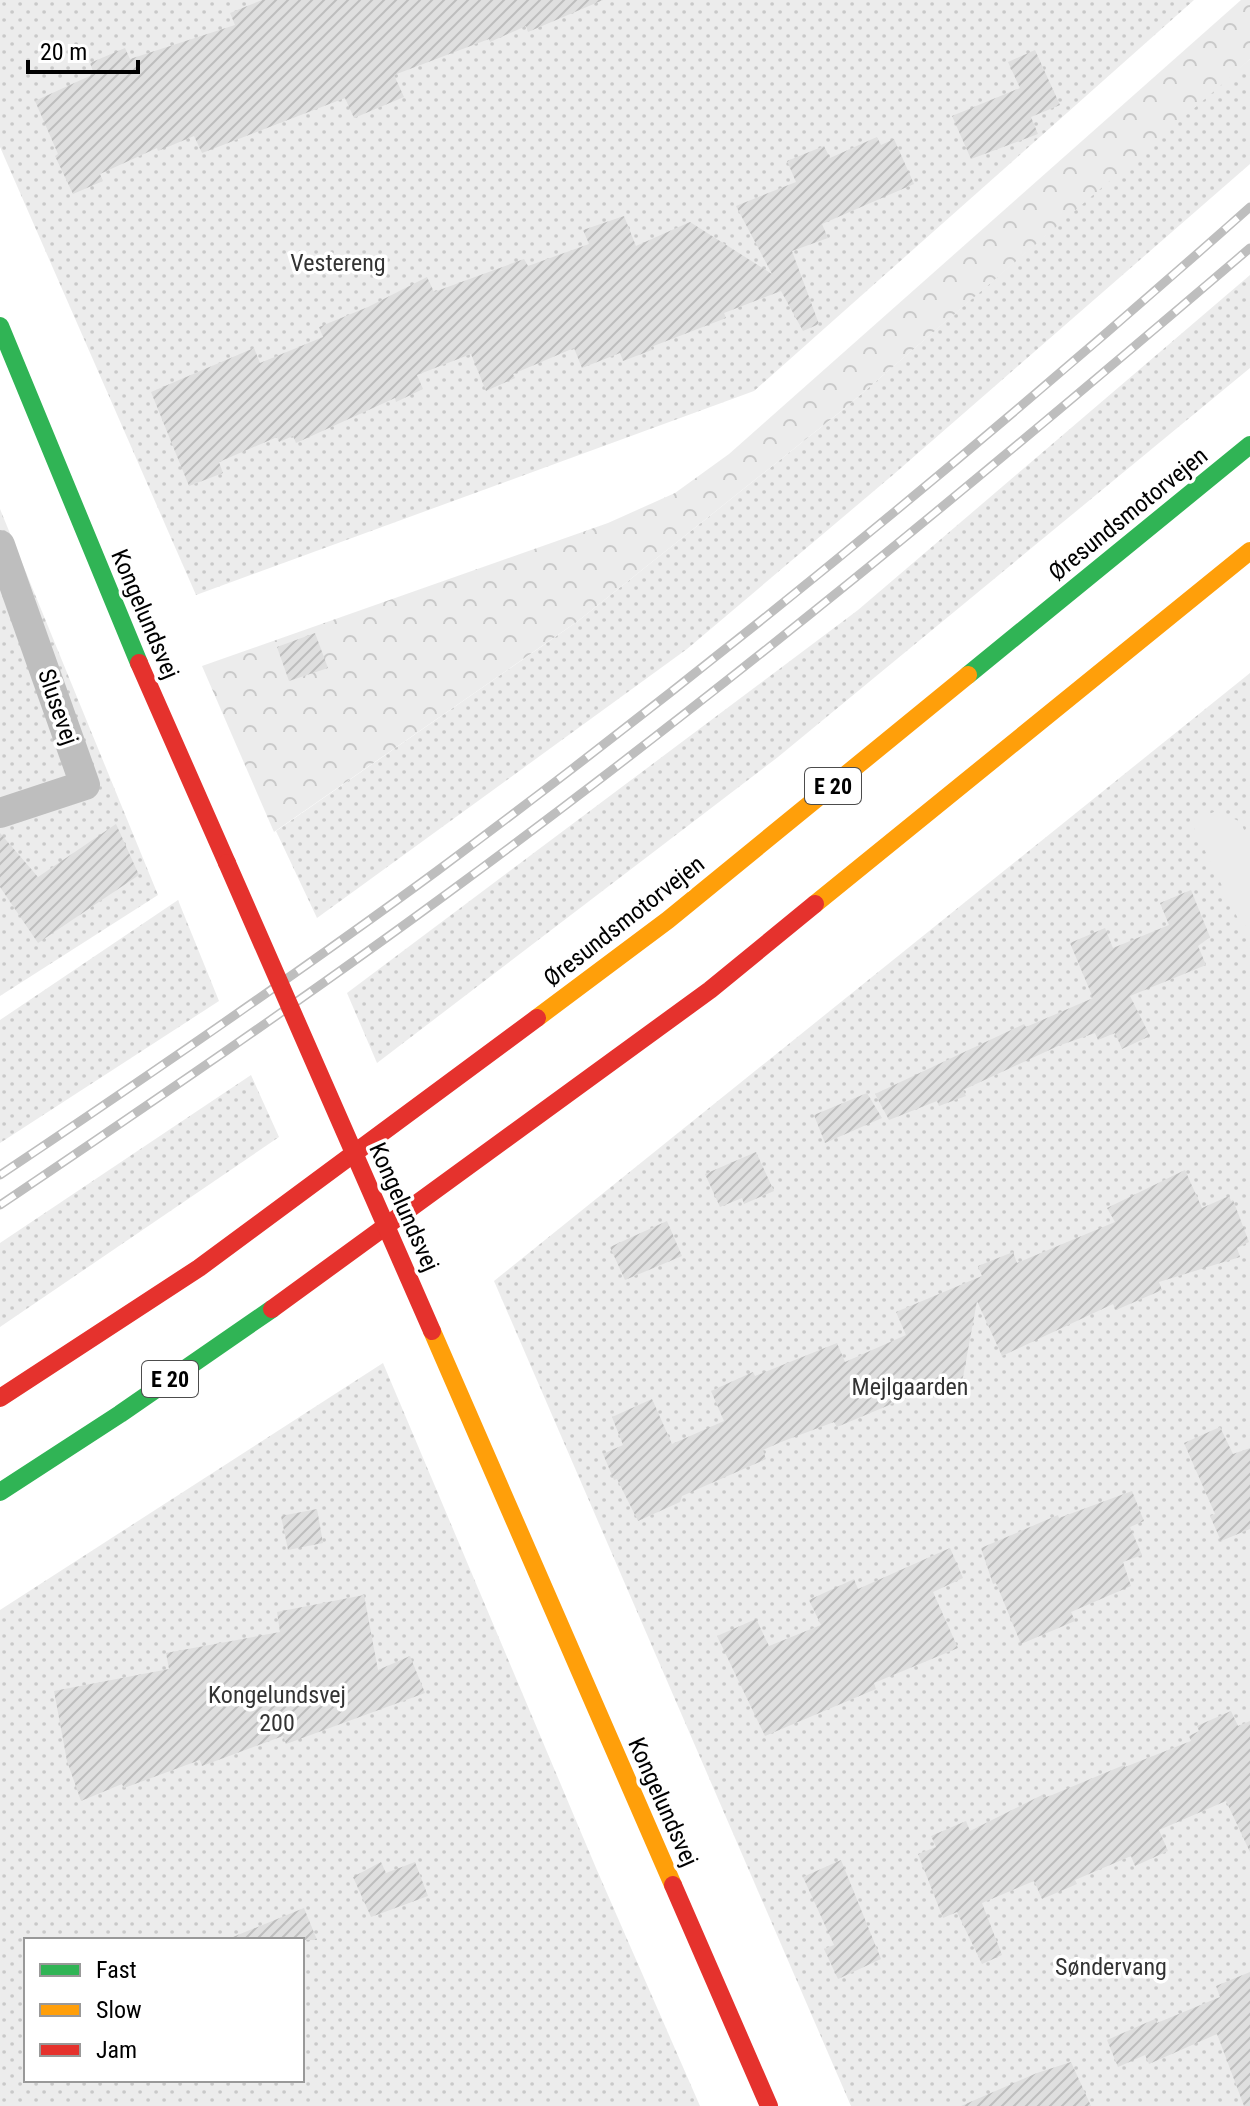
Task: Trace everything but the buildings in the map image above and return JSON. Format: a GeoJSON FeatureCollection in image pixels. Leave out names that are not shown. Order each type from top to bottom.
{"type":"FeatureCollection","features":[{"type":"Feature","properties":{"kind":"main road","name":"Kongelundsvej"},"geometry":{"type":"LineString","coordinates":[[0,326],[138,660],[769,2106]]}},
{"type":"Feature","properties":{"kind":"main road","name":"Øresundsmotorvejen"},"geometry":{"type":"LineString","coordinates":[[0,1398],[199,1268],[668,920],[1250,445]]}},
{"type":"Feature","properties":{"kind":"main road","name":"E 20"},"geometry":{"type":"LineString","coordinates":[[0,1492],[120,1414],[338,1263],[710,990],[1250,551]]}},
{"type":"Feature","properties":{"kind":"street","name":"Slusevej"},"geometry":{"type":"LineString","coordinates":[[0,545],[85,785],[0,813]]}},
{"type":"Feature","properties":{"kind":"green space","name":"Vestereng"},"geometry":{"type":"Polygon","coordinates":[[[0,0],[1194,0],[754,391],[196,595],[0,147],[0,0]]]}},
{"type":"Feature","properties":{"kind":"green space"},"geometry":{"type":"Polygon","coordinates":[[[1241,0],[1250,0],[1250,59],[1233,75],[845,408],[578,621],[274,832],[202,666],[608,523],[675,493],[729,454],[1241,0]]]}},
{"type":"Feature","properties":{"kind":"green space"},"geometry":{"type":"Polygon","coordinates":[[[1250,59],[1250,164],[894,474],[687,649],[317,918],[276,831],[578,621],[845,408],[1250,59]]]}},
{"type":"Feature","properties":{"kind":"green space"},"geometry":{"type":"Polygon","coordinates":[[[1250,275],[1250,368],[778,757],[377,1063],[347,993],[858,610],[1250,275]]]}},
{"type":"Feature","properties":{"kind":"green space"},"geometry":{"type":"Polygon","coordinates":[[[0,509],[158,895],[0,996],[0,509]]]}},
{"type":"Feature","properties":{"kind":"green space","name":"Mejlgaarden"},"geometry":{"type":"Polygon","coordinates":[[[1250,673],[1250,2106],[851,2106],[494,1281],[1250,673]]]}},
{"type":"Feature","properties":{"kind":"green space"},"geometry":{"type":"Polygon","coordinates":[[[1216,811],[1241,822],[1250,846],[1250,924],[1242,927],[1191,822],[1216,811]]]}},
{"type":"Feature","properties":{"kind":"green space"},"geometry":{"type":"Polygon","coordinates":[[[178,900],[219,1001],[0,1143],[0,1020],[178,900]]]}},
{"type":"Feature","properties":{"kind":"green space"},"geometry":{"type":"Polygon","coordinates":[[[251,1075],[279,1137],[0,1327],[0,1243],[251,1075]]]}},
{"type":"Feature","properties":{"kind":"green space","name":"Kongelundsvej 200"},"geometry":{"type":"Polygon","coordinates":[[[383,1363],[700,2106],[0,2106],[0,1610],[383,1363]]]}},
{"type":"Feature","properties":{"kind":"railway"},"geometry":{"type":"LineString","coordinates":[[0,1175],[383,910],[646,712],[952,464],[1250,207]]}},
{"type":"Feature","properties":{"kind":"railway"},"geometry":{"type":"LineString","coordinates":[[0,1205],[337,973],[653,738],[955,497],[1250,248]]}},
{"type":"Feature","properties":{"kind":"traffic: fast"},"geometry":{"type":"LineString","coordinates":[[0,326],[139,663]]}},
{"type":"Feature","properties":{"kind":"traffic: fast"},"geometry":{"type":"LineString","coordinates":[[968,675],[1250,445]]}},
{"type":"Feature","properties":{"kind":"traffic: fast"},"geometry":{"type":"LineString","coordinates":[[0,1492],[272,1309]]}},
{"type":"Feature","properties":{"kind":"traffic: slow"},"geometry":{"type":"LineString","coordinates":[[815,904],[1250,551]]}},
{"type":"Feature","properties":{"kind":"traffic: slow"},"geometry":{"type":"LineString","coordinates":[[537,1018],[668,920],[968,675]]}},
{"type":"Feature","properties":{"kind":"traffic: slow"},"geometry":{"type":"LineString","coordinates":[[432,1331],[673,1885]]}},
{"type":"Feature","properties":{"kind":"traffic: jam"},"geometry":{"type":"LineString","coordinates":[[139,663],[227,863]]}},
{"type":"Feature","properties":{"kind":"traffic: jam"},"geometry":{"type":"LineString","coordinates":[[227,863],[432,1331]]}},
{"type":"Feature","properties":{"kind":"traffic: jam"},"geometry":{"type":"LineString","coordinates":[[272,1309],[710,990],[815,904]]}},
{"type":"Feature","properties":{"kind":"traffic: jam"},"geometry":{"type":"LineString","coordinates":[[0,1398],[199,1268],[537,1018]]}},
{"type":"Feature","properties":{"kind":"traffic: jam"},"geometry":{"type":"LineString","coordinates":[[673,1885],[769,2106]]}},
{"type":"Feature","properties":{"kind":"park label","name":"Søndervang"},"geometry":{"type":"Point","coordinates":[1111,1967]}}]}
